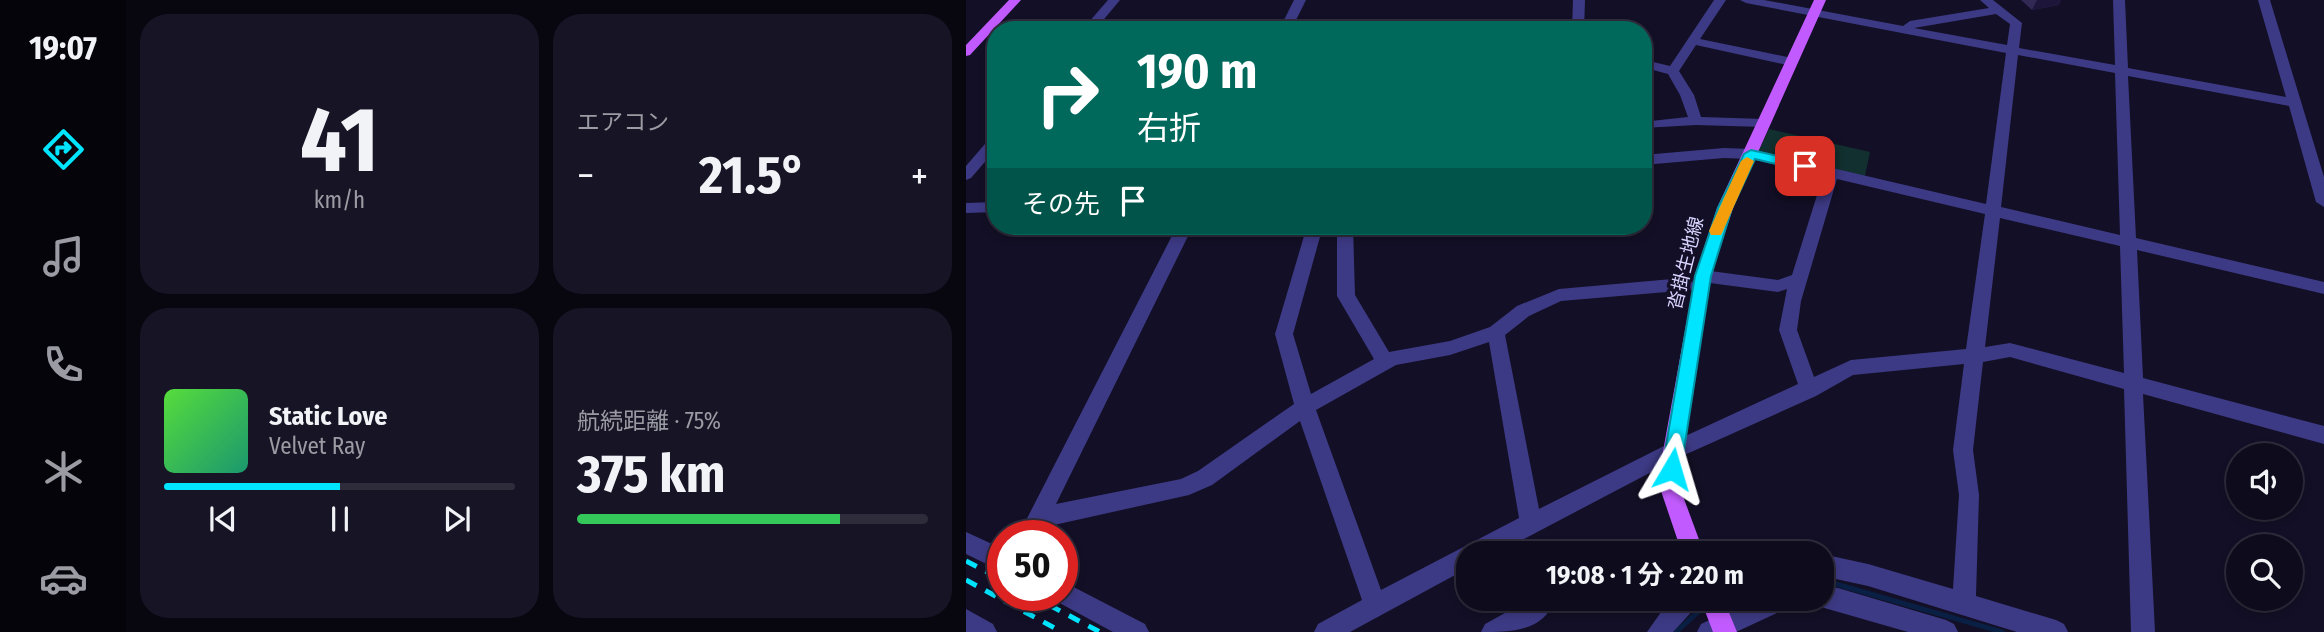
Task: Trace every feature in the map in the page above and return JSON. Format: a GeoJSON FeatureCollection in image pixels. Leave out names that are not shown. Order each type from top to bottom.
{"type":"FeatureCollection","features":[{"type":"Feature","properties":{"kind":"main road"},"geometry":{"type":"LineString","coordinates":[[995,21],[1015,0]]}},
{"type":"Feature","properties":{"kind":"main road","name":"沓掛生地線"},"geometry":{"type":"LineString","coordinates":[[1689,541],[1670,488],[1673,451],[1702,280],[1725,208],[1816,6]]}},
{"type":"Feature","properties":{"kind":"main road"},"geometry":{"type":"LineString","coordinates":[[966,52],[987,30]]}},
{"type":"Feature","properties":{"kind":"street"},"geometry":{"type":"LineString","coordinates":[[1096,21],[1114,0]]}},
{"type":"Feature","properties":{"kind":"street"},"geometry":{"type":"LineString","coordinates":[[1290,21],[1300,0]]}},
{"type":"Feature","properties":{"kind":"street"},"geometry":{"type":"LineString","coordinates":[[1578,21],[1579,0]]}},
{"type":"Feature","properties":{"kind":"street"},"geometry":{"type":"LineString","coordinates":[[1673,71],[1720,0]]}},
{"type":"Feature","properties":{"kind":"street"},"geometry":{"type":"LineString","coordinates":[[1746,0],[1816,6],[1907,30],[2295,103]]}},
{"type":"Feature","properties":{"kind":"street"},"geometry":{"type":"LineString","coordinates":[[1964,604],[1969,495],[1963,450],[2016,23],[1986,0]]}},
{"type":"Feature","properties":{"kind":"street"},"geometry":{"type":"LineString","coordinates":[[2119,0],[2143,632]]}},
{"type":"Feature","properties":{"kind":"street"},"geometry":{"type":"LineString","coordinates":[[2264,0],[2295,103],[2317,157],[2324,202]]}},
{"type":"Feature","properties":{"kind":"street"},"geometry":{"type":"LineString","coordinates":[[1907,30],[1910,25],[1997,10]]}},
{"type":"Feature","properties":{"kind":"street"},"geometry":{"type":"LineString","coordinates":[[1693,41],[1791,62]]}},
{"type":"Feature","properties":{"kind":"street"},"geometry":{"type":"LineString","coordinates":[[1652,66],[1673,71],[1687,95],[1696,121]]}},
{"type":"Feature","properties":{"kind":"street"},"geometry":{"type":"LineString","coordinates":[[1652,125],[1696,121],[1764,123]]}},
{"type":"Feature","properties":{"kind":"street"},"geometry":{"type":"LineString","coordinates":[[966,175],[987,150]]}},
{"type":"Feature","properties":{"kind":"street"},"geometry":{"type":"LineString","coordinates":[[1652,159],[1724,153],[1751,154],[2324,288]]}},
{"type":"Feature","properties":{"kind":"street"},"geometry":{"type":"LineString","coordinates":[[1809,390],[1788,330],[1792,301],[1832,172]]}},
{"type":"Feature","properties":{"kind":"street"},"geometry":{"type":"LineString","coordinates":[[966,208],[987,207]]}},
{"type":"Feature","properties":{"kind":"street"},"geometry":{"type":"LineString","coordinates":[[1038,518],[1180,235]]}},
{"type":"Feature","properties":{"kind":"street"},"geometry":{"type":"LineString","coordinates":[[1312,235],[1284,334],[1305,407],[1375,605]]}},
{"type":"Feature","properties":{"kind":"street"},"geometry":{"type":"LineString","coordinates":[[1345,235],[1346,296],[1386,362]]}},
{"type":"Feature","properties":{"kind":"street"},"geometry":{"type":"LineString","coordinates":[[1038,518],[1182,488],[1205,478],[1305,407],[1386,362],[1394,358],[1450,348],[1496,332],[1523,312],[1559,295],[1702,280],[1778,286],[1799,279]]}},
{"type":"Feature","properties":{"kind":"street"},"geometry":{"type":"LineString","coordinates":[[1496,332],[1531,523]]}},
{"type":"Feature","properties":{"kind":"street"},"geometry":{"type":"LineString","coordinates":[[1514,541],[1531,523],[1673,451],[1809,390],[1851,368],[2010,350],[2324,435]]}},
{"type":"Feature","properties":{"kind":"street"},"geometry":{"type":"LineString","coordinates":[[966,543],[987,553]]}},
{"type":"Feature","properties":{"kind":"street"},"geometry":{"type":"LineString","coordinates":[[1326,632],[1456,562]]}},
{"type":"Feature","properties":{"kind":"street"},"geometry":{"type":"LineString","coordinates":[[1834,567],[2056,632]]}},
{"type":"Feature","properties":{"kind":"street"},"geometry":{"type":"LineString","coordinates":[[1834,598],[1946,632]]}},
{"type":"Feature","properties":{"kind":"street"},"geometry":{"type":"LineString","coordinates":[[1078,601],[1137,632]]}},
{"type":"Feature","properties":{"kind":"street"},"geometry":{"type":"LineString","coordinates":[[1493,632],[1532,611]]}},
{"type":"Feature","properties":{"kind":"street"},"geometry":{"type":"LineString","coordinates":[[1659,632],[1675,611]]}},
{"type":"Feature","properties":{"kind":"street"},"geometry":{"type":"LineString","coordinates":[[1718,622],[1750,611]]}},
{"type":"Feature","properties":{"kind":"street"},"geometry":{"type":"LineString","coordinates":[[966,621],[985,632]]}},
{"type":"Feature","properties":{"kind":"green space"},"geometry":{"type":"Polygon","coordinates":[[[1769,129],[1870,152],[1865,176],[1758,152],[1769,129]]]}},
{"type":"Feature","properties":{"kind":"waterway"},"geometry":{"type":"LineString","coordinates":[[1834,583],[2002,632]]}},
{"type":"Feature","properties":{"kind":"waterway"},"geometry":{"type":"LineString","coordinates":[[1676,632],[1700,611]]}},
{"type":"Feature","properties":{"kind":"railway"},"geometry":{"type":"LineString","coordinates":[[966,561],[987,572]]}},
{"type":"Feature","properties":{"kind":"railway"},"geometry":{"type":"LineString","coordinates":[[966,580],[1062,632]]}},
{"type":"Feature","properties":{"kind":"railway"},"geometry":{"type":"LineString","coordinates":[[1060,611],[1100,632]]}},
{"type":"Feature","properties":{"kind":"slow traffic"},"geometry":{"type":"LineString","coordinates":[[1716,231],[1747,161]]}},
{"type":"Feature","properties":{"kind":"route"},"geometry":{"type":"LineString","coordinates":[[1672,469],[1703,276],[1709,250],[1725,208],[1751,154],[1805,166]]}}]}
